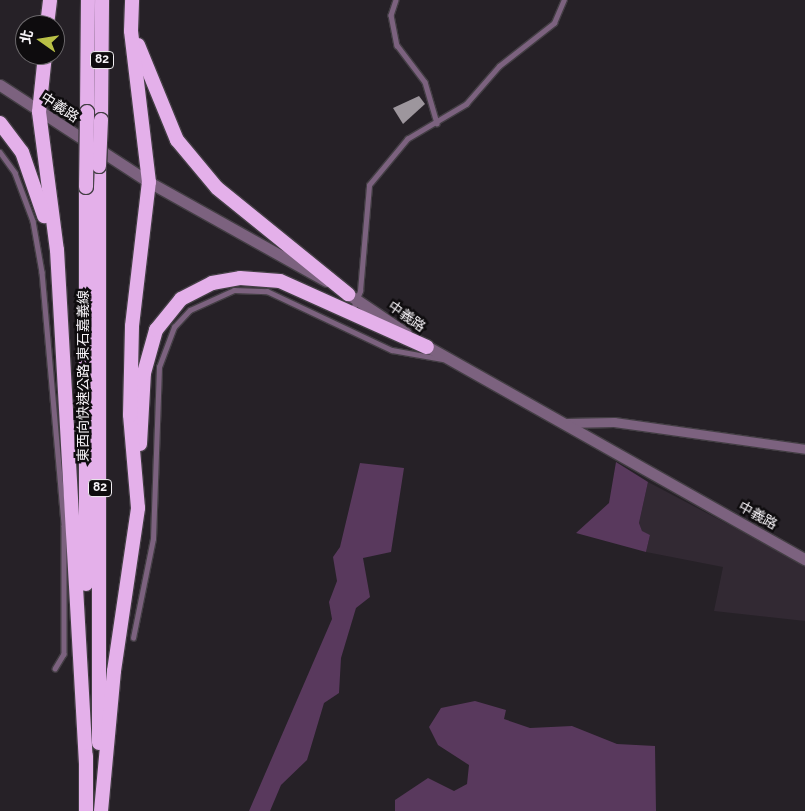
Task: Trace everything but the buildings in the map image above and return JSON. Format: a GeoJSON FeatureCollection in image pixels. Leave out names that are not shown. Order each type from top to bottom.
{"type":"FeatureCollection","features":[{"type":"Feature","properties":{"kind":"highway"},"geometry":{"type":"LineString","coordinates":[[48,15],[50,0]]}},
{"type":"Feature","properties":{"kind":"highway","name":"東西向快速公路 東石嘉義線"},"geometry":{"type":"LineString","coordinates":[[86,811],[86,187],[88,0]]}},
{"type":"Feature","properties":{"kind":"highway","name":"東西向快速公路 東石嘉義線"},"geometry":{"type":"LineString","coordinates":[[99,811],[99,166],[102,0]]}},
{"type":"Feature","properties":{"kind":"highway"},"geometry":{"type":"LineString","coordinates":[[132,0],[132,31],[149,182],[132,326],[130,415],[138,480]]}},
{"type":"Feature","properties":{"kind":"highway"},"geometry":{"type":"LineString","coordinates":[[132,31],[183,147],[217,188],[353,297]]}},
{"type":"Feature","properties":{"kind":"highway"},"geometry":{"type":"LineString","coordinates":[[43,65],[39,112],[58,302],[86,764]]}},
{"type":"Feature","properties":{"kind":"highway"},"geometry":{"type":"LineString","coordinates":[[0,123],[22,152],[42,207],[58,302]]}},
{"type":"Feature","properties":{"kind":"highway"},"geometry":{"type":"LineString","coordinates":[[99,811],[114,671],[136,533],[138,480],[148,352],[156,330],[181,299],[226,279],[254,278],[298,287],[426,347]]}},
{"type":"Feature","properties":{"kind":"street","name":"中義路"},"geometry":{"type":"LineString","coordinates":[[0,85],[149,182],[353,297],[426,347],[805,559]]}},
{"type":"Feature","properties":{"kind":"street"},"geometry":{"type":"LineString","coordinates":[[562,424],[614,422],[805,449]]}},
{"type":"Feature","properties":{"kind":"lane"},"geometry":{"type":"LineString","coordinates":[[396,0],[392,15],[397,46],[424,82],[437,123]]}},
{"type":"Feature","properties":{"kind":"lane"},"geometry":{"type":"LineString","coordinates":[[351,312],[368,185],[407,139],[437,123],[466,104],[498,66],[554,24],[564,0]]}},
{"type":"Feature","properties":{"kind":"lane"},"geometry":{"type":"LineString","coordinates":[[0,152],[15,173],[33,221],[42,272],[64,526],[64,654],[55,669]]}},
{"type":"Feature","properties":{"kind":"lane"},"geometry":{"type":"LineString","coordinates":[[133,638],[153,539],[159,367],[174,327],[190,310],[234,290],[267,291],[392,350],[450,359]]}},
{"type":"Feature","properties":{"kind":"shaded area"},"geometry":{"type":"Polygon","coordinates":[[[616,462],[648,482],[639,523],[642,531],[650,535],[646,552],[576,533],[609,503],[616,462]]]}},
{"type":"Feature","properties":{"kind":"shaded area"},"geometry":{"type":"Polygon","coordinates":[[[360,463],[404,468],[391,552],[363,558],[370,597],[356,608],[341,658],[339,693],[324,703],[307,760],[281,785],[270,811],[249,811],[332,619],[329,602],[337,581],[333,557],[340,547],[360,463]]]}},
{"type":"Feature","properties":{"kind":"shaded area"},"geometry":{"type":"Polygon","coordinates":[[[648,482],[805,565],[805,621],[714,611],[723,567],[646,552],[650,535],[642,532],[639,523],[648,482]]]}},
{"type":"Feature","properties":{"kind":"shaded area"},"geometry":{"type":"Polygon","coordinates":[[[475,701],[506,710],[504,719],[530,728],[572,726],[617,744],[655,746],[656,811],[395,811],[395,800],[428,778],[454,791],[467,784],[469,765],[438,745],[429,727],[441,708],[475,701]]]}}]}
